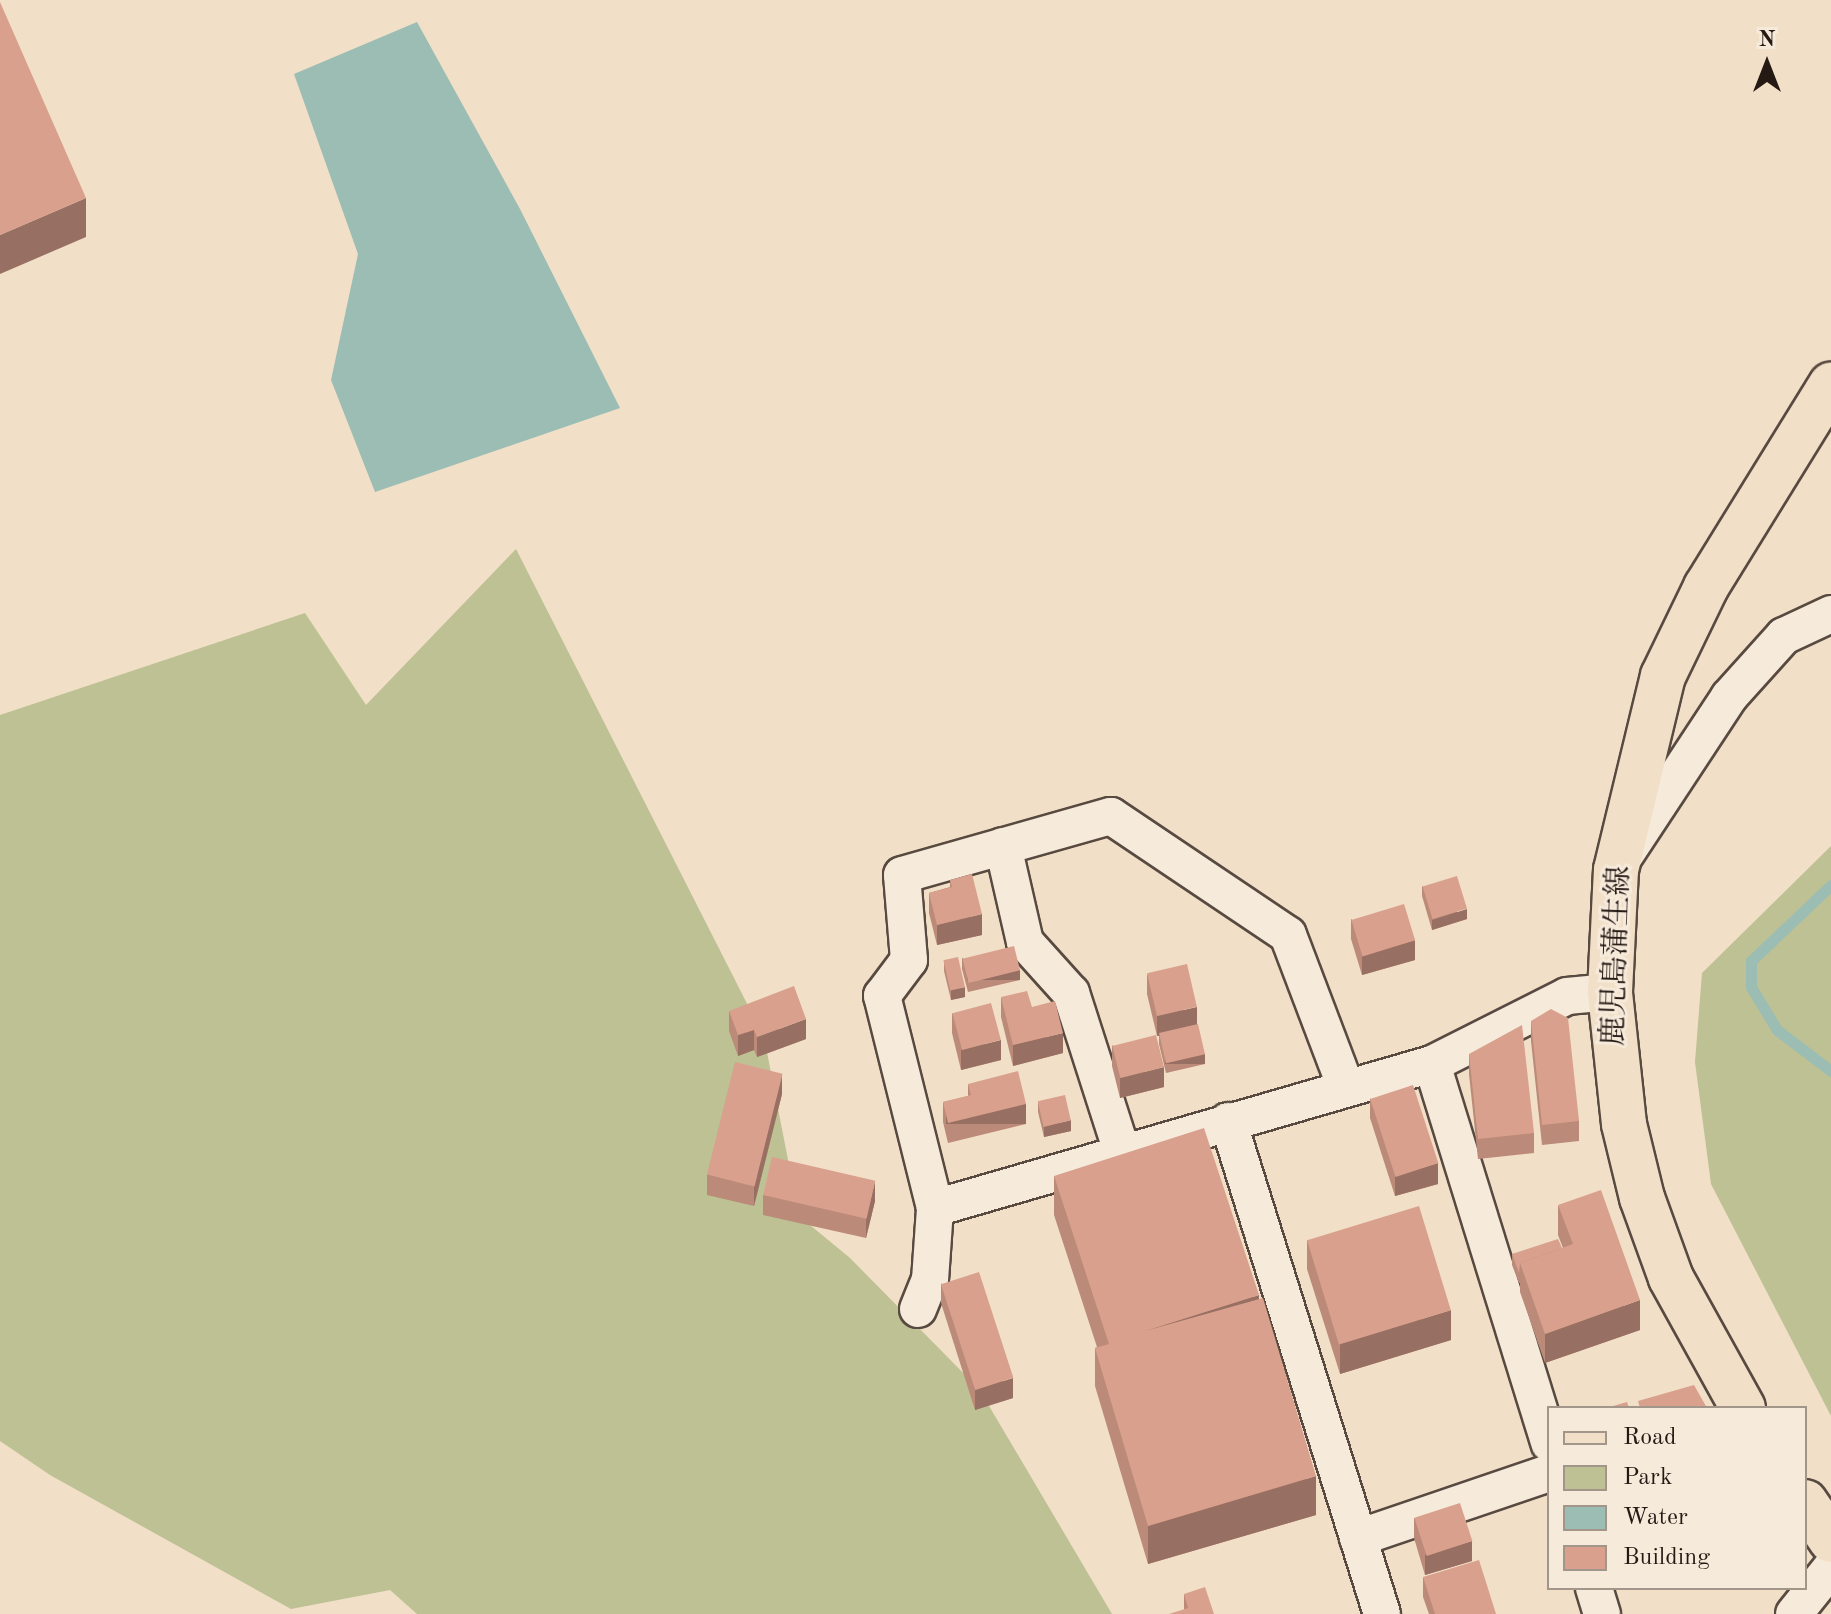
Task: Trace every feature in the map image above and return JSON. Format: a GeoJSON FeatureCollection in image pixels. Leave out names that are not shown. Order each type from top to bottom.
{"type":"FeatureCollection","features":[{"type":"Feature","properties":{"kind":"main road","name":"鹿児島蒲生線"},"geometry":{"type":"LineString","coordinates":[[1742,1406],[1684,1304],[1642,1198],[1613,1058],[1610,992],[1616,870],[1663,676],[1706,587],[1831,385]]}},
{"type":"Feature","properties":{"kind":"main road"},"geometry":{"type":"LineString","coordinates":[[1807,1505],[1831,1540]]}},
{"type":"Feature","properties":{"kind":"street"},"geometry":{"type":"LineString","coordinates":[[1616,870],[1729,697],[1784,636],[1831,614]]}},
{"type":"Feature","properties":{"kind":"street"},"geometry":{"type":"LineString","coordinates":[[918,1309],[930,1280],[935,1208],[882,996],[909,960],[902,875],[1111,816],[1288,935],[1346,1088]]}},
{"type":"Feature","properties":{"kind":"street"},"geometry":{"type":"LineString","coordinates":[[1003,846],[1025,942],[1071,993],[1122,1152]]}},
{"type":"Feature","properties":{"kind":"street"},"geometry":{"type":"LineString","coordinates":[[935,1208],[1432,1064],[1567,996],[1610,992]]}},
{"type":"Feature","properties":{"kind":"street"},"geometry":{"type":"LineString","coordinates":[[1432,1064],[1547,1437]]}},
{"type":"Feature","properties":{"kind":"street"},"geometry":{"type":"LineString","coordinates":[[1228,1121],[1382,1614]]}},
{"type":"Feature","properties":{"kind":"street"},"geometry":{"type":"LineString","coordinates":[[1358,1538],[1547,1474]]}},
{"type":"Feature","properties":{"kind":"street"},"geometry":{"type":"LineString","coordinates":[[1794,1614],[1831,1568]]}},
{"type":"Feature","properties":{"kind":"street"},"geometry":{"type":"LineString","coordinates":[[1595,1590],[1602,1614]]}},
{"type":"Feature","properties":{"kind":"green space"},"geometry":{"type":"Polygon","coordinates":[[[516,549],[764,1037],[799,1216],[850,1258],[979,1389],[1112,1614],[417,1614],[390,1590],[291,1609],[50,1475],[0,1441],[0,715],[305,613],[366,705],[516,549]]]}},
{"type":"Feature","properties":{"kind":"green space"},"geometry":{"type":"Polygon","coordinates":[[[1831,846],[1831,1416],[1711,1184],[1695,1062],[1702,973],[1831,846]]]}},
{"type":"Feature","properties":{"kind":"water"},"geometry":{"type":"Polygon","coordinates":[[[417,22],[520,209],[620,408],[375,492],[331,380],[358,254],[294,74],[417,22]]]}},
{"type":"Feature","properties":{"kind":"building"},"geometry":{"type":"Polygon","coordinates":[[[0,2],[86,198],[0,235],[0,2]]]}},
{"type":"Feature","properties":{"kind":"building"},"geometry":{"type":"Polygon","coordinates":[[[972,874],[982,914],[937,925],[929,893],[952,887],[950,880],[972,874]]]}},
{"type":"Feature","properties":{"kind":"building"},"geometry":{"type":"Polygon","coordinates":[[[1457,876],[1467,909],[1433,919],[1423,887],[1457,876]]]}},
{"type":"Feature","properties":{"kind":"building"},"geometry":{"type":"Polygon","coordinates":[[[1404,904],[1415,940],[1363,956],[1351,920],[1404,904]]]}},
{"type":"Feature","properties":{"kind":"building"},"geometry":{"type":"Polygon","coordinates":[[[1014,946],[1020,970],[969,983],[963,959],[1014,946]]]}},
{"type":"Feature","properties":{"kind":"building"},"geometry":{"type":"Polygon","coordinates":[[[958,957],[965,987],[950,991],[943,960],[958,957]]]}},
{"type":"Feature","properties":{"kind":"building"},"geometry":{"type":"Polygon","coordinates":[[[1187,964],[1197,1007],[1157,1016],[1147,973],[1187,964]]]}},
{"type":"Feature","properties":{"kind":"building"},"geometry":{"type":"Polygon","coordinates":[[[794,986],[806,1019],[757,1037],[754,1030],[738,1035],[729,1011],[794,986]]]}},
{"type":"Feature","properties":{"kind":"building"},"geometry":{"type":"Polygon","coordinates":[[[1027,991],[1032,1007],[1055,1001],[1063,1033],[1013,1045],[1001,997],[1027,991]]]}},
{"type":"Feature","properties":{"kind":"building"},"geometry":{"type":"Polygon","coordinates":[[[991,1003],[1001,1040],[962,1050],[952,1013],[991,1003]]]}},
{"type":"Feature","properties":{"kind":"building"},"geometry":{"type":"Polygon","coordinates":[[[1551,1009],[1568,1018],[1579,1121],[1542,1125],[1531,1021],[1551,1009]]]}},
{"type":"Feature","properties":{"kind":"building"},"geometry":{"type":"Polygon","coordinates":[[[1198,1024],[1205,1054],[1166,1063],[1159,1033],[1198,1024]]]}},
{"type":"Feature","properties":{"kind":"building"},"geometry":{"type":"Polygon","coordinates":[[[1522,1025],[1534,1133],[1478,1139],[1469,1054],[1522,1025]]]}},
{"type":"Feature","properties":{"kind":"building"},"geometry":{"type":"Polygon","coordinates":[[[1156,1035],[1164,1067],[1120,1078],[1112,1046],[1156,1035]]]}},
{"type":"Feature","properties":{"kind":"building"},"geometry":{"type":"Polygon","coordinates":[[[735,1062],[783,1074],[754,1186],[707,1175],[735,1062]]]}},
{"type":"Feature","properties":{"kind":"building"},"geometry":{"type":"Polygon","coordinates":[[[1018,1071],[1026,1104],[948,1123],[943,1102],[971,1095],[968,1084],[1018,1071]]]}},
{"type":"Feature","properties":{"kind":"building"},"geometry":{"type":"Polygon","coordinates":[[[1413,1085],[1438,1163],[1396,1177],[1370,1099],[1413,1085]]]}},
{"type":"Feature","properties":{"kind":"building"},"geometry":{"type":"Polygon","coordinates":[[[1065,1095],[1071,1120],[1044,1127],[1038,1101],[1065,1095]]]}},
{"type":"Feature","properties":{"kind":"building"},"geometry":{"type":"Polygon","coordinates":[[[1204,1128],[1259,1295],[1145,1331],[1263,1298],[1316,1476],[1148,1526],[1095,1348],[1109,1344],[1054,1176],[1204,1128]]]}},
{"type":"Feature","properties":{"kind":"building"},"geometry":{"type":"Polygon","coordinates":[[[772,1157],[875,1181],[867,1219],[763,1195],[772,1157]]]}},
{"type":"Feature","properties":{"kind":"building"},"geometry":{"type":"Polygon","coordinates":[[[1601,1190],[1640,1300],[1545,1334],[1520,1263],[1573,1244],[1558,1205],[1601,1190]]]}},
{"type":"Feature","properties":{"kind":"building"},"geometry":{"type":"Polygon","coordinates":[[[1419,1206],[1451,1310],[1339,1344],[1307,1240],[1419,1206]]]}},
{"type":"Feature","properties":{"kind":"building"},"geometry":{"type":"Polygon","coordinates":[[[1558,1239],[1562,1248],[1520,1263],[1519,1273],[1512,1254],[1558,1239]]]}},
{"type":"Feature","properties":{"kind":"building"},"geometry":{"type":"Polygon","coordinates":[[[979,1272],[1013,1378],[975,1390],[941,1284],[979,1272]]]}},
{"type":"Feature","properties":{"kind":"building"},"geometry":{"type":"Polygon","coordinates":[[[1694,1385],[1706,1406],[1639,1406],[1638,1401],[1694,1385]]]}},
{"type":"Feature","properties":{"kind":"building"},"geometry":{"type":"Polygon","coordinates":[[[1460,1503],[1472,1541],[1427,1556],[1414,1518],[1460,1503]]]}},
{"type":"Feature","properties":{"kind":"building"},"geometry":{"type":"Polygon","coordinates":[[[1479,1560],[1496,1614],[1435,1614],[1423,1577],[1479,1560]]]}},
{"type":"Feature","properties":{"kind":"building"},"geometry":{"type":"Polygon","coordinates":[[[1205,1587],[1214,1614],[1169,1614],[1188,1608],[1184,1594],[1205,1587]]]}},
{"type":"Feature","properties":{"kind":"waterway"},"geometry":{"type":"LineString","coordinates":[[1831,885],[1751,961],[1751,987],[1777,1030],[1831,1071]]}}]}
